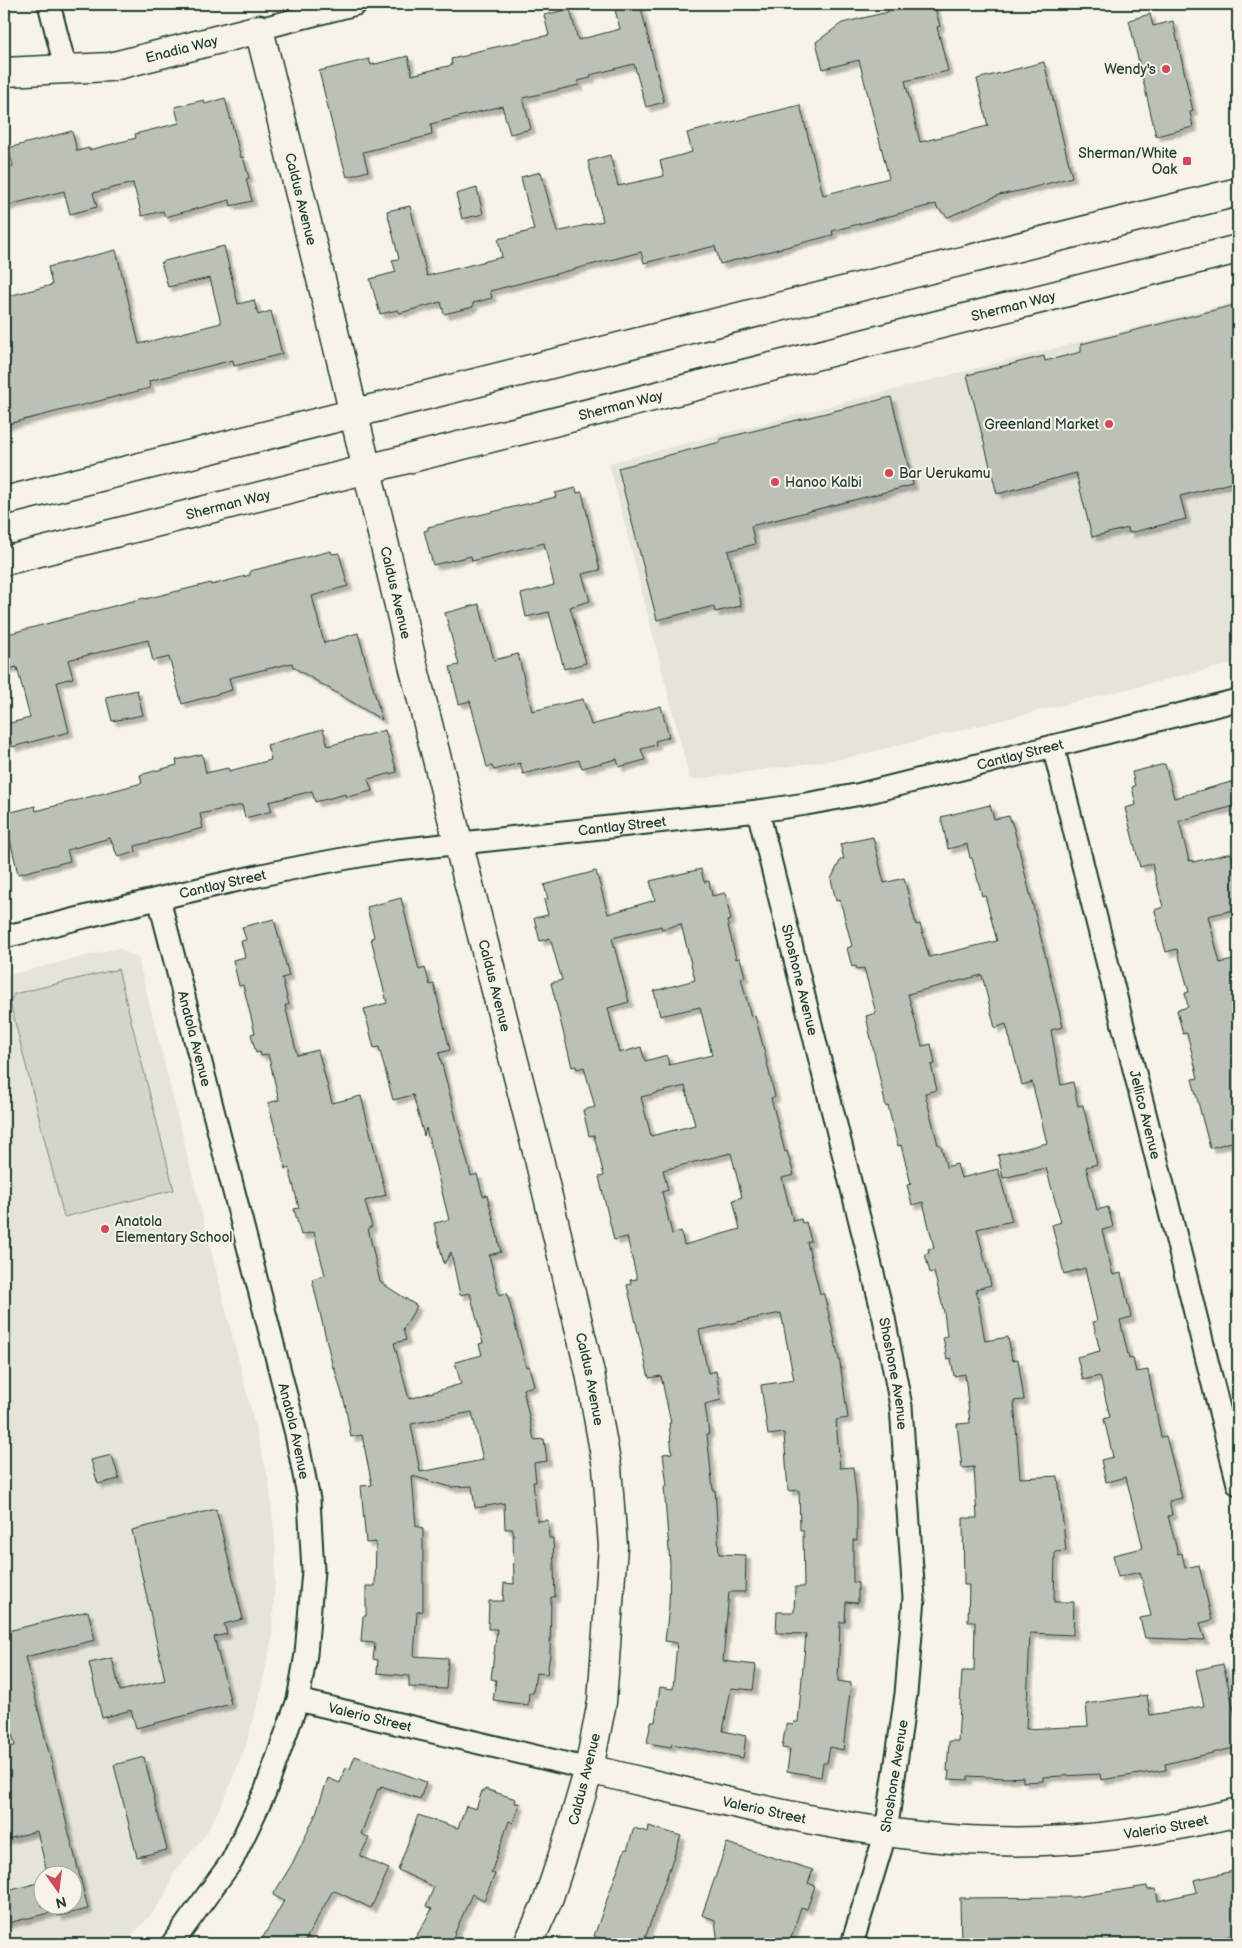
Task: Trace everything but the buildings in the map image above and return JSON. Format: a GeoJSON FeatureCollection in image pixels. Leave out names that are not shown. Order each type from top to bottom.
{"type":"FeatureCollection","features":[{"type":"Feature","properties":{"kind":"street"},"geometry":{"type":"LineString","coordinates":[[50,4],[66,70]]}},
{"type":"Feature","properties":{"kind":"street","name":"Enadia Way"},"geometry":{"type":"LineString","coordinates":[[4,72],[110,67],[356,4]]}},
{"type":"Feature","properties":{"kind":"street","name":"Caldus Avenue"},"geometry":{"type":"LineString","coordinates":[[259,29],[458,844],[539,1159],[590,1373],[607,1467],[613,1546],[602,1702],[589,1769],[548,1900],[528,1944]]}},
{"type":"Feature","properties":{"kind":"street"},"geometry":{"type":"LineString","coordinates":[[4,501],[1238,192]]}},
{"type":"Feature","properties":{"kind":"street","name":"Sherman Way"},"geometry":{"type":"LineString","coordinates":[[4,561],[1238,249]]}},
{"type":"Feature","properties":{"kind":"street","name":"Cantlay Street"},"geometry":{"type":"LineString","coordinates":[[4,938],[159,898],[311,864],[397,850],[758,811],[861,794],[1238,700]]}},
{"type":"Feature","properties":{"kind":"street","name":"Jellico Avenue"},"geometry":{"type":"LineString","coordinates":[[1053,746],[1238,1484]]}},
{"type":"Feature","properties":{"kind":"street","name":"Shoshone Avenue"},"geometry":{"type":"LineString","coordinates":[[758,811],[884,1318],[901,1406],[914,1598],[906,1694],[893,1798],[886,1832],[852,1944]]}},
{"type":"Feature","properties":{"kind":"street","name":"Anatola Avenue"},"geometry":{"type":"LineString","coordinates":[[159,898],[294,1424],[309,1500],[313,1571],[306,1654],[298,1700],[265,1792],[232,1861],[172,1944]]}},
{"type":"Feature","properties":{"kind":"street","name":"Valerio Street"},"geometry":{"type":"LineString","coordinates":[[298,1700],[720,1800],[838,1825],[886,1832],[993,1841],[1071,1839],[1186,1825],[1238,1812]]}},
{"type":"Feature","properties":{"kind":"shaded area"},"geometry":{"type":"Polygon","coordinates":[[[1238,301],[1238,662],[847,758],[690,780],[609,463],[1238,301]]]}},
{"type":"Feature","properties":{"kind":"shaded area","name":"Anatola Elementary School"},"geometry":{"type":"Polygon","coordinates":[[[118,948],[138,958],[269,1482],[276,1552],[272,1638],[259,1699],[244,1751],[224,1799],[206,1834],[175,1871],[165,1895],[152,1914],[123,1944],[4,1944],[4,976],[118,948]]]}},
{"type":"Feature","properties":{"kind":"shaded area"},"geometry":{"type":"Polygon","coordinates":[[[118,969],[174,1190],[64,1217],[10,1002],[14,994],[118,969]]]}},
{"type":"Feature","properties":{"kind":"place","name":"Wendy's"},"geometry":{"type":"Point","coordinates":[1166,69]}},
{"type":"Feature","properties":{"kind":"place","name":"Sherman/White Oak"},"geometry":{"type":"Point","coordinates":[1187,161]}},
{"type":"Feature","properties":{"kind":"place","name":"Greenland Market"},"geometry":{"type":"Point","coordinates":[1109,424]}},
{"type":"Feature","properties":{"kind":"place","name":"Bar Uerukamu"},"geometry":{"type":"Point","coordinates":[889,473]}},
{"type":"Feature","properties":{"kind":"place","name":"Hanoo Kalbi"},"geometry":{"type":"Point","coordinates":[775,482]}},
{"type":"Feature","properties":{"kind":"place","name":"Anatola Elementary School"},"geometry":{"type":"Point","coordinates":[105,1229]}}]}
